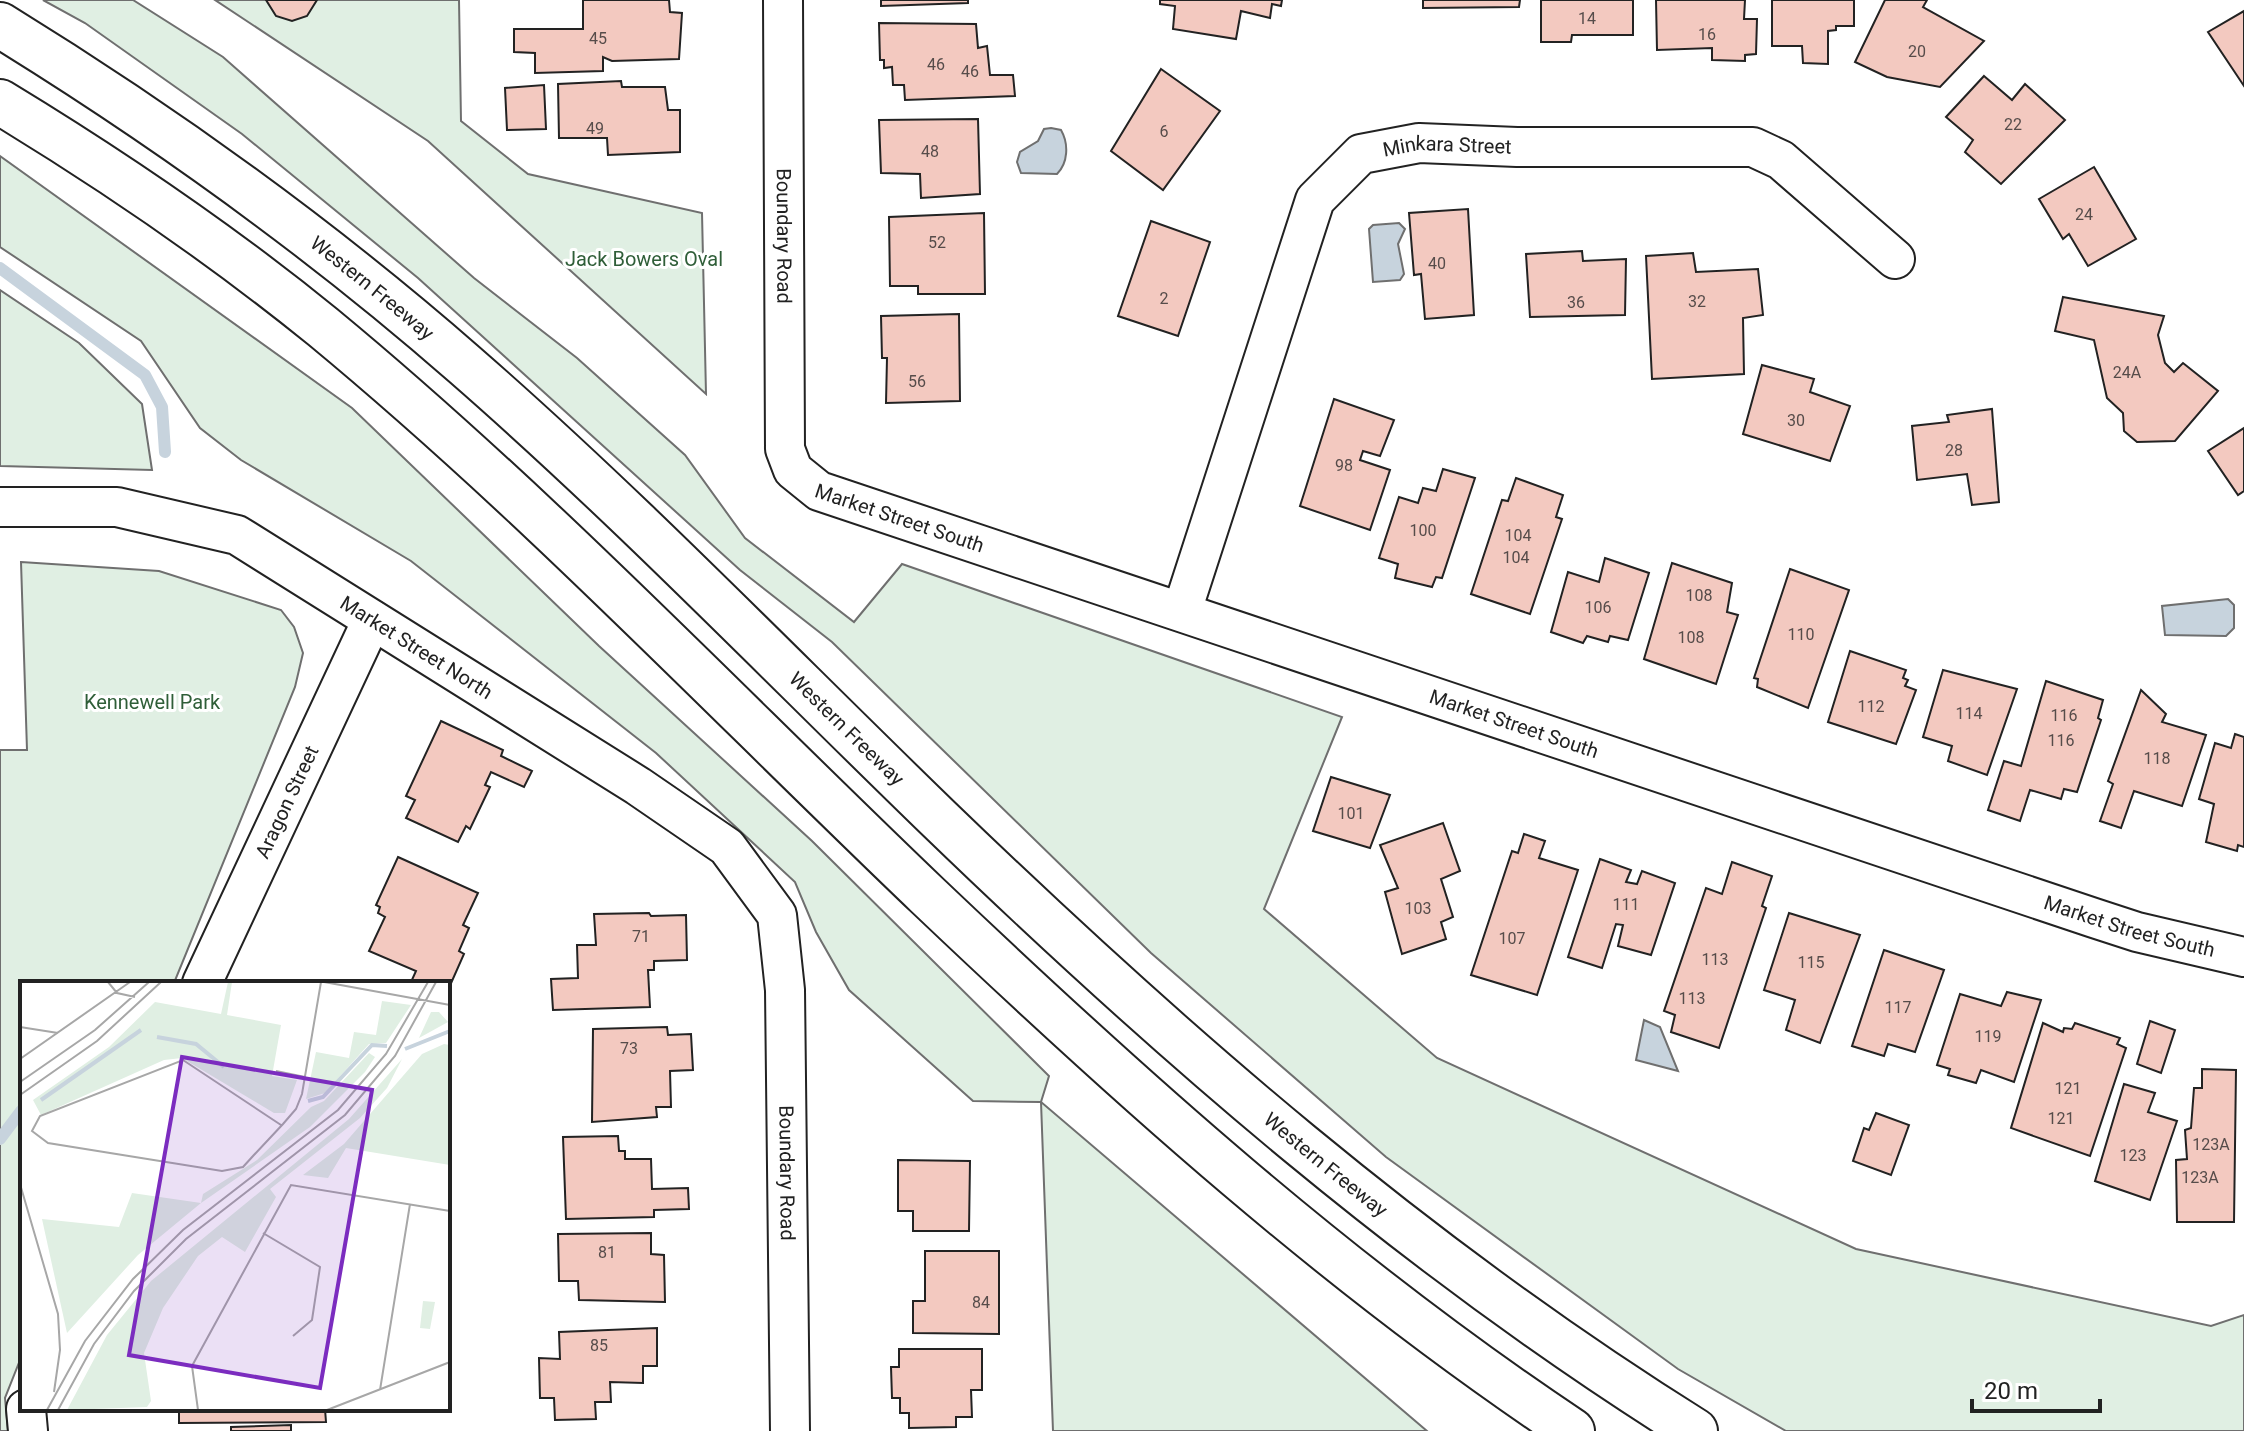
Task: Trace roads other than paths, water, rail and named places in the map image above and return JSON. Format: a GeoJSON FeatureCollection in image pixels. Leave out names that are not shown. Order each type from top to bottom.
{"type":"FeatureCollection","features":[{"type":"Feature","properties":{"kind":"highway","name":"Western Freeway"},"geometry":{"type":"LineString","coordinates":[[0,25],[215,166],[452,354],[587,475],[943,823],[1218,1076],[1327,1168],[1476,1280],[1608,1377],[1695,1431]]}},
{"type":"Feature","properties":{"kind":"highway"},"geometry":{"type":"LineString","coordinates":[[0,102],[187,223],[321,325],[450,437],[593,569],[928,896],[1262,1200],[1410,1314],[1572,1431]]}},
{"type":"Feature","properties":{"kind":"street","name":"Boundary Road"},"geometry":{"type":"LineString","coordinates":[[783,0],[783,421],[785,449],[793,470]]}},
{"type":"Feature","properties":{"kind":"street","name":"Minkara Street"},"geometry":{"type":"LineString","coordinates":[[1182,611],[1315,200],[1361,154],[1419,143],[1517,147],[1753,147],[1781,160],[1895,259]]}},
{"type":"Feature","properties":{"kind":"street","name":"Market Street South"},"geometry":{"type":"LineString","coordinates":[[793,470],[819,491],[868,509],[1182,611],[2137,932],[2244,957]]}},
{"type":"Feature","properties":{"kind":"street","name":"Market Street North"},"geometry":{"type":"LineString","coordinates":[[0,507],[117,507],[237,535],[638,786],[727,847],[777,915]]}},
{"type":"Feature","properties":{"kind":"street","name":"Aragon Street"},"geometry":{"type":"LineString","coordinates":[[203,981],[372,620]]}},
{"type":"Feature","properties":{"kind":"street","name":"Boundary Road"},"geometry":{"type":"LineString","coordinates":[[777,915],[785,990],[790,1431]]}},
{"type":"Feature","properties":{"kind":"street"},"geometry":{"type":"LineString","coordinates":[[26,1411],[28,1431]]}},
{"type":"Feature","properties":{"kind":"waterway"},"geometry":{"type":"LineString","coordinates":[[0,268],[145,375],[162,407],[165,452]]}},
{"type":"Feature","properties":{"kind":"waterway"},"geometry":{"type":"LineString","coordinates":[[0,1139],[20,1112]]}},
{"type":"Feature","properties":{"kind":"park label","name":"Jack Bowers Oval"},"geometry":{"type":"Point","coordinates":[644,259]}},
{"type":"Feature","properties":{"kind":"park label","name":"Kennewell Park"},"geometry":{"type":"Point","coordinates":[152,702]}}]}
